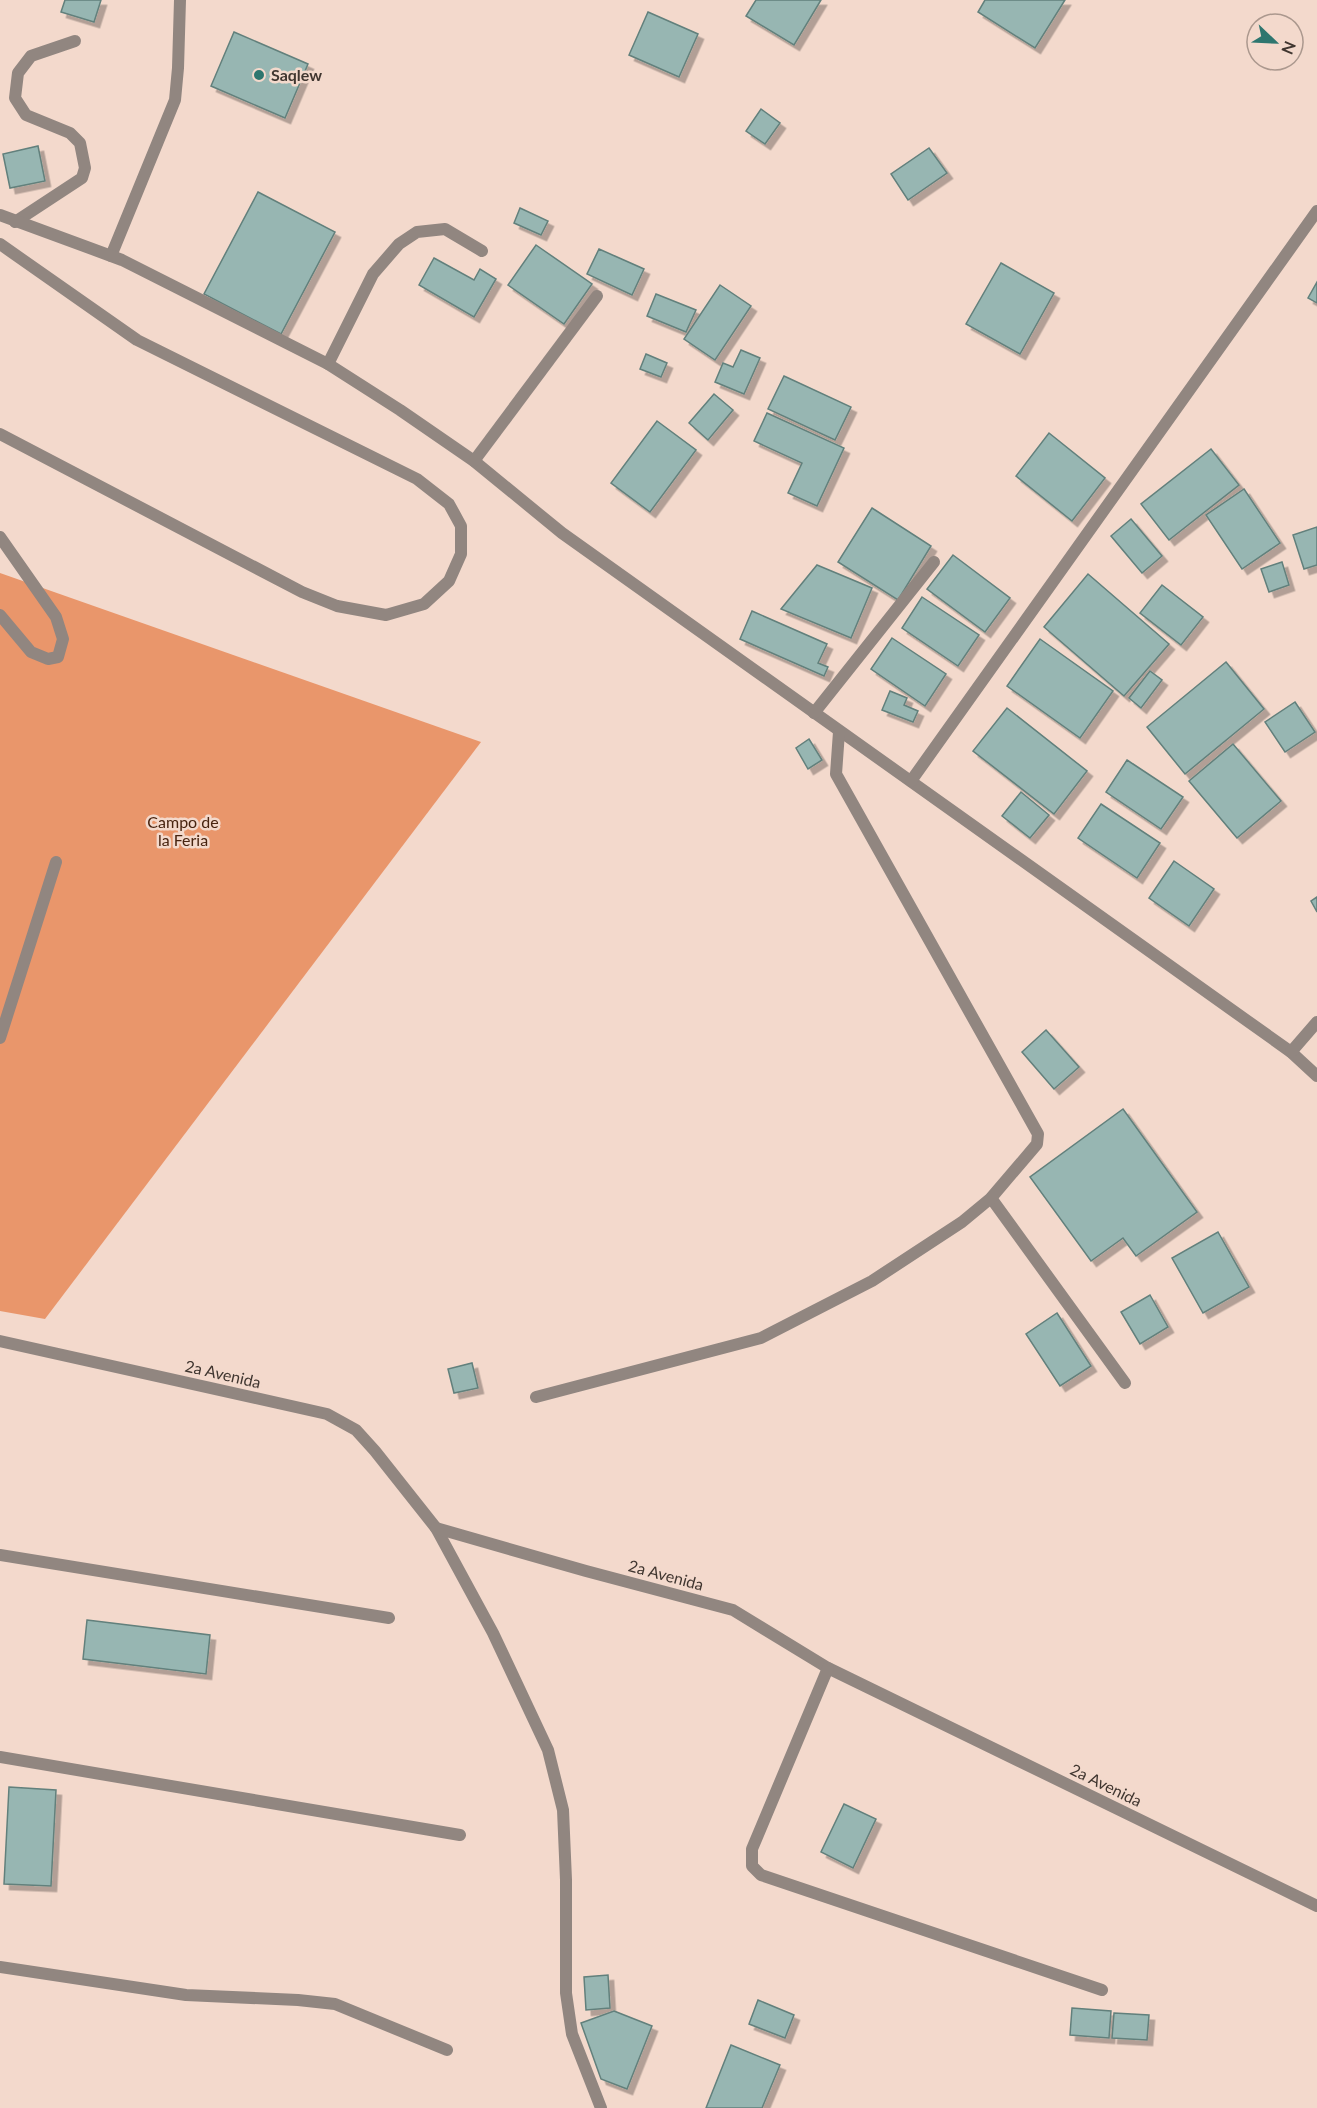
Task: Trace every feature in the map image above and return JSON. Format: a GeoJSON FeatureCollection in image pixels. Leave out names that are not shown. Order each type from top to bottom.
{"type":"FeatureCollection","features":[{"type":"Feature","properties":{"kind":"street"},"geometry":{"type":"LineString","coordinates":[[111,256],[175,100],[180,0]]}},
{"type":"Feature","properties":{"kind":"street"},"geometry":{"type":"LineString","coordinates":[[15,222],[82,178],[85,168],[80,143],[70,133],[26,115],[15,98],[18,73],[31,56],[75,41]]}},
{"type":"Feature","properties":{"kind":"street"},"geometry":{"type":"LineString","coordinates":[[911,781],[1317,211]]}},
{"type":"Feature","properties":{"kind":"street"},"geometry":{"type":"LineString","coordinates":[[0,216],[111,256],[328,364],[400,410],[474,461],[562,533],[1291,1052],[1317,1076]]}},
{"type":"Feature","properties":{"kind":"street"},"geometry":{"type":"LineString","coordinates":[[328,364],[373,274],[399,243],[417,232],[445,230],[482,250]]}},
{"type":"Feature","properties":{"kind":"street"},"geometry":{"type":"LineString","coordinates":[[0,244],[137,340],[417,479],[449,504],[461,526],[461,554],[449,581],[424,604],[386,615],[337,606],[281,581],[0,434]]}},
{"type":"Feature","properties":{"kind":"street"},"geometry":{"type":"LineString","coordinates":[[474,461],[597,296]]}},
{"type":"Feature","properties":{"kind":"street"},"geometry":{"type":"LineString","coordinates":[[0,537],[56,616],[63,639],[58,657],[48,659],[31,652],[0,615]]}},
{"type":"Feature","properties":{"kind":"street"},"geometry":{"type":"LineString","coordinates":[[814,713],[934,562]]}},
{"type":"Feature","properties":{"kind":"street"},"geometry":{"type":"LineString","coordinates":[[536,1398],[761,1338],[872,1281],[962,1222],[991,1198],[1032,1153],[1037,1144],[1038,1134],[836,774],[839,732]]}},
{"type":"Feature","properties":{"kind":"street"},"geometry":{"type":"LineString","coordinates":[[0,1038],[56,862]]}},
{"type":"Feature","properties":{"kind":"street"},"geometry":{"type":"LineString","coordinates":[[1291,1052],[1317,1022]]}},
{"type":"Feature","properties":{"kind":"street"},"geometry":{"type":"LineString","coordinates":[[991,1198],[1125,1383]]}},
{"type":"Feature","properties":{"kind":"street","name":"2a Avenida"},"geometry":{"type":"LineString","coordinates":[[0,1341],[327,1414],[356,1430],[436,1528],[733,1610],[828,1668],[1317,1906]]}},
{"type":"Feature","properties":{"kind":"street"},"geometry":{"type":"LineString","coordinates":[[436,1528],[494,1633],[548,1750],[563,1810],[566,1880],[566,1993],[572,2034],[601,2108]]}},
{"type":"Feature","properties":{"kind":"street"},"geometry":{"type":"LineString","coordinates":[[0,1555],[388,1618]]}},
{"type":"Feature","properties":{"kind":"street"},"geometry":{"type":"LineString","coordinates":[[828,1668],[752,1849],[752,1866],[761,1875],[1101,1990]]}},
{"type":"Feature","properties":{"kind":"street"},"geometry":{"type":"LineString","coordinates":[[0,1758],[460,1835]]}},
{"type":"Feature","properties":{"kind":"street"},"geometry":{"type":"LineString","coordinates":[[0,1967],[186,1995],[298,2000],[334,2004],[447,2050]]}},
{"type":"Feature","properties":{"kind":"green space","name":"Campo de la Feria"},"geometry":{"type":"Polygon","coordinates":[[[0,573],[481,742],[45,1319],[0,1311],[0,573]]]}},
{"type":"Feature","properties":{"kind":"building"},"geometry":{"type":"Polygon","coordinates":[[[65,0],[101,0],[94,22],[61,12],[65,0]]]}},
{"type":"Feature","properties":{"kind":"building"},"geometry":{"type":"Polygon","coordinates":[[[756,0],[821,0],[794,45],[746,16],[756,0]]]}},
{"type":"Feature","properties":{"kind":"building"},"geometry":{"type":"Polygon","coordinates":[[[985,0],[1065,0],[1035,48],[978,12],[985,0]]]}},
{"type":"Feature","properties":{"kind":"building"},"geometry":{"type":"Polygon","coordinates":[[[648,12],[698,34],[679,77],[629,55],[648,12]]]}},
{"type":"Feature","properties":{"kind":"building","name":"Saqlew"},"geometry":{"type":"Polygon","coordinates":[[[234,32],[308,64],[285,118],[211,86],[234,32]]]}},
{"type":"Feature","properties":{"kind":"building"},"geometry":{"type":"Polygon","coordinates":[[[761,109],[780,123],[765,144],[746,131],[761,109]]]}},
{"type":"Feature","properties":{"kind":"building"},"geometry":{"type":"Polygon","coordinates":[[[38,146],[45,181],[10,188],[3,154],[38,146]]]}},
{"type":"Feature","properties":{"kind":"building"},"geometry":{"type":"Polygon","coordinates":[[[929,148],[947,173],[908,200],[891,174],[929,148]]]}},
{"type":"Feature","properties":{"kind":"building"},"geometry":{"type":"Polygon","coordinates":[[[258,192],[335,232],[281,334],[204,294],[258,192]]]}},
{"type":"Feature","properties":{"kind":"building"},"geometry":{"type":"Polygon","coordinates":[[[520,208],[548,221],[541,235],[514,223],[520,208]]]}},
{"type":"Feature","properties":{"kind":"building"},"geometry":{"type":"Polygon","coordinates":[[[536,245],[592,284],[564,324],[508,285],[536,245]]]}},
{"type":"Feature","properties":{"kind":"building"},"geometry":{"type":"Polygon","coordinates":[[[599,249],[644,269],[632,295],[587,274],[599,249]]]}},
{"type":"Feature","properties":{"kind":"building"},"geometry":{"type":"Polygon","coordinates":[[[434,258],[474,280],[480,269],[496,279],[474,317],[419,285],[434,258]]]}},
{"type":"Feature","properties":{"kind":"building"},"geometry":{"type":"Polygon","coordinates":[[[1001,263],[1054,293],[1020,354],[966,324],[1001,263]]]}},
{"type":"Feature","properties":{"kind":"building"},"geometry":{"type":"Polygon","coordinates":[[[1317,282],[1317,303],[1308,298],[1317,282]]]}},
{"type":"Feature","properties":{"kind":"building"},"geometry":{"type":"Polygon","coordinates":[[[720,285],[751,306],[715,360],[684,339],[720,285]]]}},
{"type":"Feature","properties":{"kind":"building"},"geometry":{"type":"Polygon","coordinates":[[[656,294],[696,310],[686,332],[647,316],[656,294]]]}},
{"type":"Feature","properties":{"kind":"building"},"geometry":{"type":"Polygon","coordinates":[[[741,350],[760,358],[744,394],[715,382],[723,363],[733,367],[741,350]]]}},
{"type":"Feature","properties":{"kind":"building"},"geometry":{"type":"Polygon","coordinates":[[[646,354],[667,363],[661,377],[640,369],[646,354]]]}},
{"type":"Feature","properties":{"kind":"building"},"geometry":{"type":"Polygon","coordinates":[[[784,376],[851,407],[835,440],[768,409],[784,376]]]}},
{"type":"Feature","properties":{"kind":"building"},"geometry":{"type":"Polygon","coordinates":[[[714,394],[733,410],[708,440],[689,423],[714,394]]]}},
{"type":"Feature","properties":{"kind":"building"},"geometry":{"type":"Polygon","coordinates":[[[767,413],[844,448],[817,506],[788,493],[802,463],[754,441],[767,413]]]}},
{"type":"Feature","properties":{"kind":"building"},"geometry":{"type":"Polygon","coordinates":[[[657,421],[696,450],[650,512],[611,483],[657,421]]]}},
{"type":"Feature","properties":{"kind":"building"},"geometry":{"type":"Polygon","coordinates":[[[1049,433],[1105,478],[1072,521],[1016,476],[1049,433]]]}},
{"type":"Feature","properties":{"kind":"building"},"geometry":{"type":"Polygon","coordinates":[[[1211,449],[1239,485],[1169,540],[1141,504],[1211,449]]]}},
{"type":"Feature","properties":{"kind":"building"},"geometry":{"type":"Polygon","coordinates":[[[1244,489],[1280,543],[1242,569],[1206,515],[1244,489]]]}},
{"type":"Feature","properties":{"kind":"building"},"geometry":{"type":"Polygon","coordinates":[[[872,508],[931,546],[898,600],[838,562],[872,508]]]}},
{"type":"Feature","properties":{"kind":"building"},"geometry":{"type":"Polygon","coordinates":[[[1131,519],[1162,556],[1142,573],[1111,536],[1131,519]]]}},
{"type":"Feature","properties":{"kind":"building"},"geometry":{"type":"Polygon","coordinates":[[[1317,527],[1317,565],[1304,569],[1293,535],[1317,527]]]}},
{"type":"Feature","properties":{"kind":"building"},"geometry":{"type":"Polygon","coordinates":[[[953,555],[1010,598],[985,632],[927,589],[953,555]]]}},
{"type":"Feature","properties":{"kind":"building"},"geometry":{"type":"Polygon","coordinates":[[[1282,562],[1289,585],[1269,592],[1261,569],[1282,562]]]}},
{"type":"Feature","properties":{"kind":"building"},"geometry":{"type":"Polygon","coordinates":[[[817,565],[872,588],[851,638],[781,609],[817,565]]]}},
{"type":"Feature","properties":{"kind":"building"},"geometry":{"type":"Polygon","coordinates":[[[1088,574],[1169,644],[1124,696],[1044,627],[1088,574]]]}},
{"type":"Feature","properties":{"kind":"building"},"geometry":{"type":"Polygon","coordinates":[[[1162,585],[1203,617],[1181,645],[1140,613],[1162,585]]]}},
{"type":"Feature","properties":{"kind":"building"},"geometry":{"type":"Polygon","coordinates":[[[922,597],[979,635],[958,666],[902,628],[922,597]]]}},
{"type":"Feature","properties":{"kind":"building"},"geometry":{"type":"Polygon","coordinates":[[[752,611],[827,644],[818,663],[828,667],[824,676],[740,639],[752,611]]]}},
{"type":"Feature","properties":{"kind":"building"},"geometry":{"type":"Polygon","coordinates":[[[892,638],[946,674],[925,706],[871,669],[892,638]]]}},
{"type":"Feature","properties":{"kind":"building"},"geometry":{"type":"Polygon","coordinates":[[[1040,639],[1113,691],[1080,738],[1007,686],[1040,639]]]}},
{"type":"Feature","properties":{"kind":"building"},"geometry":{"type":"Polygon","coordinates":[[[1226,662],[1264,709],[1185,774],[1147,727],[1226,662]]]}},
{"type":"Feature","properties":{"kind":"building"},"geometry":{"type":"Polygon","coordinates":[[[1150,671],[1162,680],[1141,708],[1129,698],[1150,671]]]}},
{"type":"Feature","properties":{"kind":"building"},"geometry":{"type":"Polygon","coordinates":[[[890,691],[907,698],[904,705],[918,711],[913,722],[882,710],[890,691]]]}},
{"type":"Feature","properties":{"kind":"building"},"geometry":{"type":"Polygon","coordinates":[[[1295,702],[1315,732],[1285,752],[1265,722],[1295,702]]]}},
{"type":"Feature","properties":{"kind":"building"},"geometry":{"type":"Polygon","coordinates":[[[1007,708],[1087,771],[1054,814],[973,751],[1007,708]]]}},
{"type":"Feature","properties":{"kind":"building"},"geometry":{"type":"Polygon","coordinates":[[[809,739],[822,760],[808,769],[796,748],[809,739]]]}},
{"type":"Feature","properties":{"kind":"building"},"geometry":{"type":"Polygon","coordinates":[[[1233,744],[1281,801],[1237,838],[1189,781],[1233,744]]]}},
{"type":"Feature","properties":{"kind":"building"},"geometry":{"type":"Polygon","coordinates":[[[1127,760],[1183,797],[1161,829],[1106,792],[1127,760]]]}},
{"type":"Feature","properties":{"kind":"building"},"geometry":{"type":"Polygon","coordinates":[[[1021,792],[1049,815],[1030,838],[1002,816],[1021,792]]]}},
{"type":"Feature","properties":{"kind":"building"},"geometry":{"type":"Polygon","coordinates":[[[1101,804],[1160,843],[1137,878],[1078,838],[1101,804]]]}},
{"type":"Feature","properties":{"kind":"building"},"geometry":{"type":"Polygon","coordinates":[[[1174,861],[1214,889],[1189,926],[1149,898],[1174,861]]]}},
{"type":"Feature","properties":{"kind":"building"},"geometry":{"type":"Polygon","coordinates":[[[1317,897],[1317,912],[1311,901],[1317,897]]]}},
{"type":"Feature","properties":{"kind":"building"},"geometry":{"type":"Polygon","coordinates":[[[1046,1030],[1079,1067],[1054,1089],[1022,1052],[1046,1030]]]}},
{"type":"Feature","properties":{"kind":"building"},"geometry":{"type":"Polygon","coordinates":[[[1123,1109],[1197,1212],[1136,1256],[1123,1238],[1091,1261],[1030,1177],[1123,1109]]]}},
{"type":"Feature","properties":{"kind":"building"},"geometry":{"type":"Polygon","coordinates":[[[1218,1232],[1249,1287],[1203,1313],[1172,1258],[1218,1232]]]}},
{"type":"Feature","properties":{"kind":"building"},"geometry":{"type":"Polygon","coordinates":[[[1150,1295],[1168,1327],[1140,1344],[1121,1312],[1150,1295]]]}},
{"type":"Feature","properties":{"kind":"building"},"geometry":{"type":"Polygon","coordinates":[[[1057,1313],[1091,1366],[1060,1386],[1026,1334],[1057,1313]]]}},
{"type":"Feature","properties":{"kind":"building"},"geometry":{"type":"Polygon","coordinates":[[[472,1363],[478,1388],[454,1393],[448,1369],[472,1363]]]}},
{"type":"Feature","properties":{"kind":"building"},"geometry":{"type":"Polygon","coordinates":[[[87,1620],[210,1635],[206,1674],[83,1659],[87,1620]]]}},
{"type":"Feature","properties":{"kind":"building"},"geometry":{"type":"Polygon","coordinates":[[[9,1787],[56,1790],[51,1886],[4,1884],[9,1787]]]}},
{"type":"Feature","properties":{"kind":"building"},"geometry":{"type":"Polygon","coordinates":[[[844,1804],[876,1819],[853,1868],[821,1852],[844,1804]]]}},
{"type":"Feature","properties":{"kind":"building"},"geometry":{"type":"Polygon","coordinates":[[[608,1975],[610,2008],[586,2010],[584,1977],[608,1975]]]}},
{"type":"Feature","properties":{"kind":"building"},"geometry":{"type":"Polygon","coordinates":[[[758,2000],[794,2015],[785,2038],[749,2024],[758,2000]]]}},
{"type":"Feature","properties":{"kind":"building"},"geometry":{"type":"Polygon","coordinates":[[[1072,2008],[1111,2011],[1109,2038],[1070,2035],[1072,2008]]]}},
{"type":"Feature","properties":{"kind":"building"},"geometry":{"type":"Polygon","coordinates":[[[614,2011],[652,2026],[627,2089],[601,2079],[581,2023],[614,2011]]]}},
{"type":"Feature","properties":{"kind":"building"},"geometry":{"type":"Polygon","coordinates":[[[1114,2013],[1149,2015],[1147,2040],[1112,2038],[1114,2013]]]}},
{"type":"Feature","properties":{"kind":"building"},"geometry":{"type":"Polygon","coordinates":[[[731,2045],[780,2065],[762,2108],[706,2108],[731,2045]]]}},
{"type":"Feature","properties":{"kind":"place","name":"Saqlew"},"geometry":{"type":"Point","coordinates":[259,75]}}]}
